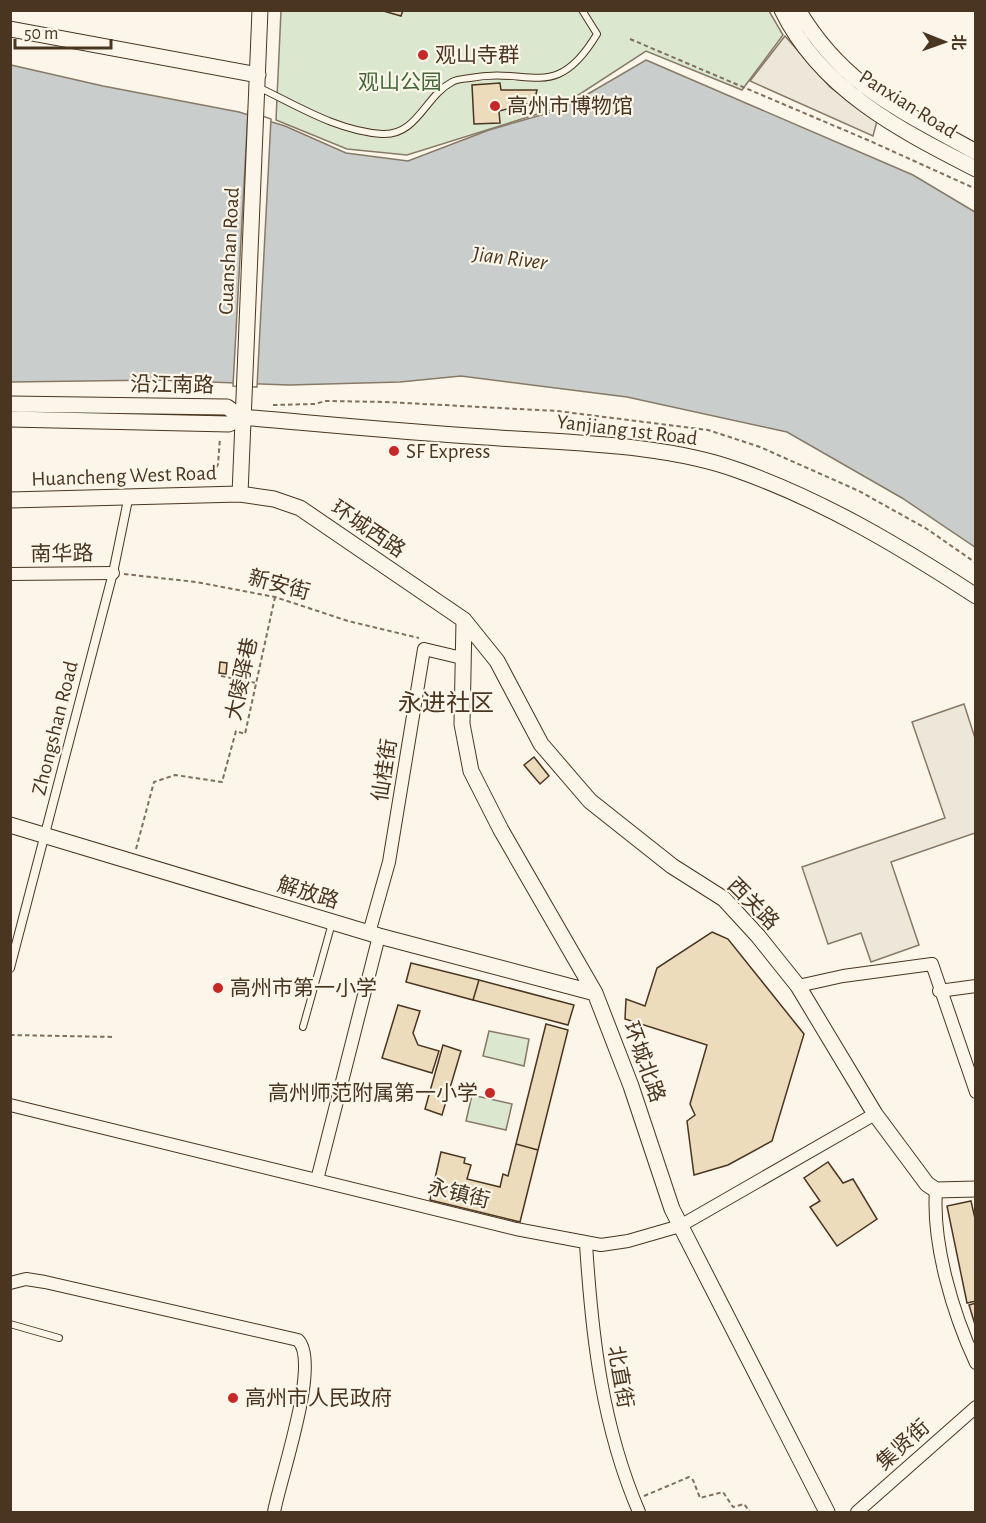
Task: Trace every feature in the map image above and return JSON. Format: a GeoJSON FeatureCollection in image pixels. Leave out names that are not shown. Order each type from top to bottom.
{"type":"FeatureCollection","features":[{"type":"Feature","properties":{"kind":"street","name":"Guanshan Road"},"geometry":{"type":"LineString","coordinates":[[240,494],[260,10]]}},
{"type":"Feature","properties":{"kind":"street","name":"Panxian Road"},"geometry":{"type":"LineString","coordinates":[[782,10],[805,48],[823,71],[846,92],[902,129],[975,169]]}},
{"type":"Feature","properties":{"kind":"street","name":"Panxian Road"},"geometry":{"type":"LineString","coordinates":[[798,10],[819,43],[861,86],[888,104],[975,152]]}},
{"type":"Feature","properties":{"kind":"street"},"geometry":{"type":"LineString","coordinates":[[10,29],[258,87]]}},
{"type":"Feature","properties":{"kind":"street","name":"沿江南路"},"geometry":{"type":"LineString","coordinates":[[10,404],[210,406],[227,407],[242,417],[229,424],[10,419]]}},
{"type":"Feature","properties":{"kind":"street","name":"Yanjiang 1st Road"},"geometry":{"type":"LineString","coordinates":[[242,417],[582,444],[666,453],[705,461],[739,471],[815,503],[898,545],[975,596]]}},
{"type":"Feature","properties":{"kind":"street","name":"Huancheng West Road"},"geometry":{"type":"LineString","coordinates":[[10,500],[129,495],[240,494]]}},
{"type":"Feature","properties":{"kind":"street","name":"环城西路"},"geometry":{"type":"LineString","coordinates":[[240,494],[274,499],[300,508],[464,620]]}},
{"type":"Feature","properties":{"kind":"street","name":"Zhongshan Road"},"geometry":{"type":"LineString","coordinates":[[10,968],[113,573],[129,495]]}},
{"type":"Feature","properties":{"kind":"street","name":"南华路"},"geometry":{"type":"LineString","coordinates":[[10,574],[113,573]]}},
{"type":"Feature","properties":{"kind":"street","name":"环城北路"},"geometry":{"type":"LineString","coordinates":[[464,620],[462,724],[471,771],[501,830],[595,993],[631,1086],[666,1194],[827,1512]]}},
{"type":"Feature","properties":{"kind":"street","name":"西关路"},"geometry":{"type":"LineString","coordinates":[[464,620],[497,661],[541,744],[590,801],[672,866],[724,899],[798,986],[876,1114],[927,1184],[936,1190]]}},
{"type":"Feature","properties":{"kind":"street"},"geometry":{"type":"LineString","coordinates":[[424,650],[462,658]]}},
{"type":"Feature","properties":{"kind":"street","name":"仙桂街"},"geometry":{"type":"LineString","coordinates":[[317,1180],[389,862],[424,650]]}},
{"type":"Feature","properties":{"kind":"street","name":"解放路"},"geometry":{"type":"LineString","coordinates":[[10,825],[374,935],[595,993]]}},
{"type":"Feature","properties":{"kind":"street"},"geometry":{"type":"LineString","coordinates":[[798,986],[930,963],[933,966],[939,991],[975,1092]]}},
{"type":"Feature","properties":{"kind":"street"},"geometry":{"type":"LineString","coordinates":[[939,991],[975,986]]}},
{"type":"Feature","properties":{"kind":"street","name":"永镇街"},"geometry":{"type":"LineString","coordinates":[[10,1106],[586,1244],[628,1241],[681,1226],[876,1114]]}},
{"type":"Feature","properties":{"kind":"street"},"geometry":{"type":"LineString","coordinates":[[975,1190],[936,1190],[935,1207],[939,1245],[956,1311],[975,1363]]}},
{"type":"Feature","properties":{"kind":"street","name":"北直街"},"geometry":{"type":"LineString","coordinates":[[586,1244],[590,1317],[603,1400],[611,1434],[637,1507]]}},
{"type":"Feature","properties":{"kind":"street"},"geometry":{"type":"LineString","coordinates":[[10,1283],[26,1279],[45,1282],[295,1339],[300,1343],[306,1364],[303,1395],[274,1512]]}},
{"type":"Feature","properties":{"kind":"street","name":"集贤街"},"geometry":{"type":"LineString","coordinates":[[857,1512],[975,1407]]}},
{"type":"Feature","properties":{"kind":"lane"},"geometry":{"type":"LineString","coordinates":[[258,87],[334,124],[383,134],[397,133],[416,120],[440,90],[453,81],[483,75],[532,80],[552,77],[571,67],[584,55],[597,34],[582,10]]}},
{"type":"Feature","properties":{"kind":"lane"},"geometry":{"type":"LineString","coordinates":[[303,1027],[333,922]]}},
{"type":"Feature","properties":{"kind":"lane"},"geometry":{"type":"LineString","coordinates":[[10,1324],[59,1338]]}},
{"type":"Feature","properties":{"kind":"path"},"geometry":{"type":"LineString","coordinates":[[630,39],[859,136],[975,189]]}},
{"type":"Feature","properties":{"kind":"path"},"geometry":{"type":"LineString","coordinates":[[205,494],[218,464],[221,450],[219,434]]}},
{"type":"Feature","properties":{"kind":"path","name":"新安街"},"geometry":{"type":"LineString","coordinates":[[113,573],[196,582],[275,597],[348,621],[424,639],[424,650]]}},
{"type":"Feature","properties":{"kind":"path","name":"大陵驿巷"},"geometry":{"type":"LineString","coordinates":[[133,861],[154,782],[175,776],[222,782],[236,731],[245,734],[275,597]]}},
{"type":"Feature","properties":{"kind":"path"},"geometry":{"type":"LineString","coordinates":[[222,676],[256,683]]}},
{"type":"Feature","properties":{"kind":"path"},"geometry":{"type":"LineString","coordinates":[[10,1035],[115,1037]]}},
{"type":"Feature","properties":{"kind":"path"},"geometry":{"type":"LineString","coordinates":[[637,1507],[689,1478],[693,1479],[700,1498],[723,1492],[733,1507],[744,1504],[750,1512]]}},
{"type":"Feature","properties":{"kind":"green space","name":"观山公园"},"geometry":{"type":"Polygon","coordinates":[[[281,11],[769,11],[783,35],[742,90],[646,51],[560,107],[407,155],[347,149],[276,120],[281,11]]]}},
{"type":"Feature","properties":{"kind":"green space"},"geometry":{"type":"Polygon","coordinates":[[[489,1031],[529,1039],[524,1066],[483,1056],[489,1031]]]}},
{"type":"Feature","properties":{"kind":"green space"},"geometry":{"type":"Polygon","coordinates":[[[472,1095],[512,1104],[506,1130],[466,1121],[472,1095]]]}},
{"type":"Feature","properties":{"kind":"shaded area"},"geometry":{"type":"Polygon","coordinates":[[[785,36],[830,87],[877,121],[873,136],[750,81],[785,36]]]}},
{"type":"Feature","properties":{"kind":"shaded area"},"geometry":{"type":"Polygon","coordinates":[[[964,704],[975,738],[975,833],[891,862],[919,945],[871,962],[861,933],[828,944],[802,867],[945,818],[912,722],[964,704]]]}},
{"type":"Feature","properties":{"kind":"water","name":"Jian River"},"geometry":{"type":"Polygon","coordinates":[[[646,60],[913,175],[975,212],[975,547],[902,498],[787,432],[627,397],[461,376],[400,382],[289,385],[157,380],[11,382],[11,65],[103,86],[239,112],[285,126],[346,153],[408,161],[489,130],[562,109],[646,60]]]}},
{"type":"Feature","properties":{"kind":"pier"},"geometry":{"type":"Polygon","coordinates":[[[248,111],[271,119],[257,387],[233,386],[248,111]]]}},
{"type":"Feature","properties":{"kind":"building"},"geometry":{"type":"Polygon","coordinates":[[[380,10],[403,10],[401,16],[380,10]]]}},
{"type":"Feature","properties":{"kind":"building","name":"高州市博物馆"},"geometry":{"type":"Polygon","coordinates":[[[500,83],[501,90],[537,90],[534,102],[499,111],[500,123],[474,124],[472,85],[500,83]]]}},
{"type":"Feature","properties":{"kind":"building"},"geometry":{"type":"Polygon","coordinates":[[[220,662],[227,663],[226,674],[219,673],[220,662]]]}},
{"type":"Feature","properties":{"kind":"building"},"geometry":{"type":"Polygon","coordinates":[[[534,757],[549,776],[540,784],[524,765],[534,757]]]}},
{"type":"Feature","properties":{"kind":"building"},"geometry":{"type":"Polygon","coordinates":[[[712,932],[728,939],[804,1034],[772,1141],[728,1165],[694,1175],[687,1121],[695,1115],[690,1104],[707,1045],[625,1019],[626,999],[645,1006],[657,968],[712,932]]]}},
{"type":"Feature","properties":{"kind":"building"},"geometry":{"type":"Polygon","coordinates":[[[411,963],[479,980],[473,1000],[406,982],[411,963]]]}},
{"type":"Feature","properties":{"kind":"building"},"geometry":{"type":"Polygon","coordinates":[[[479,980],[574,1005],[568,1025],[473,1000],[479,980]]]}},
{"type":"Feature","properties":{"kind":"building"},"geometry":{"type":"Polygon","coordinates":[[[398,1005],[420,1011],[413,1033],[418,1045],[439,1051],[432,1073],[382,1058],[398,1005]]]}},
{"type":"Feature","properties":{"kind":"building"},"geometry":{"type":"Polygon","coordinates":[[[546,1024],[568,1030],[538,1150],[516,1144],[546,1024]]]}},
{"type":"Feature","properties":{"kind":"building"},"geometry":{"type":"Polygon","coordinates":[[[443,1045],[461,1051],[442,1115],[425,1109],[443,1045]]]}},
{"type":"Feature","properties":{"kind":"building"},"geometry":{"type":"Polygon","coordinates":[[[516,1144],[538,1150],[520,1222],[430,1200],[441,1152],[465,1158],[464,1163],[471,1165],[467,1179],[500,1187],[503,1174],[508,1176],[516,1144]]]}},
{"type":"Feature","properties":{"kind":"building"},"geometry":{"type":"Polygon","coordinates":[[[828,1162],[843,1183],[853,1179],[877,1219],[837,1246],[810,1207],[820,1201],[804,1178],[828,1162]]]}},
{"type":"Feature","properties":{"kind":"building"},"geometry":{"type":"Polygon","coordinates":[[[971,1201],[976,1223],[976,1301],[967,1303],[947,1206],[971,1201]]]}},
{"type":"Feature","properties":{"kind":"building"},"geometry":{"type":"Polygon","coordinates":[[[976,1303],[976,1328],[969,1305],[976,1303]]]}},
{"type":"Feature","properties":{"kind":"place","name":"观山寺群"},"geometry":{"type":"Point","coordinates":[423,55]}},
{"type":"Feature","properties":{"kind":"place","name":"高州市博物馆"},"geometry":{"type":"Point","coordinates":[495,106]}},
{"type":"Feature","properties":{"kind":"place","name":"SF Express"},"geometry":{"type":"Point","coordinates":[394,451]}},
{"type":"Feature","properties":{"kind":"place","name":"高州市第一小学"},"geometry":{"type":"Point","coordinates":[218,988]}},
{"type":"Feature","properties":{"kind":"place","name":"高州师范附属第一小学"},"geometry":{"type":"Point","coordinates":[490,1093]}},
{"type":"Feature","properties":{"kind":"place","name":"高州市人民政府"},"geometry":{"type":"Point","coordinates":[233,1398]}},
{"type":"Feature","properties":{"kind":"district","name":"永进社区"},"geometry":{"type":"Point","coordinates":[446,704]}}]}
